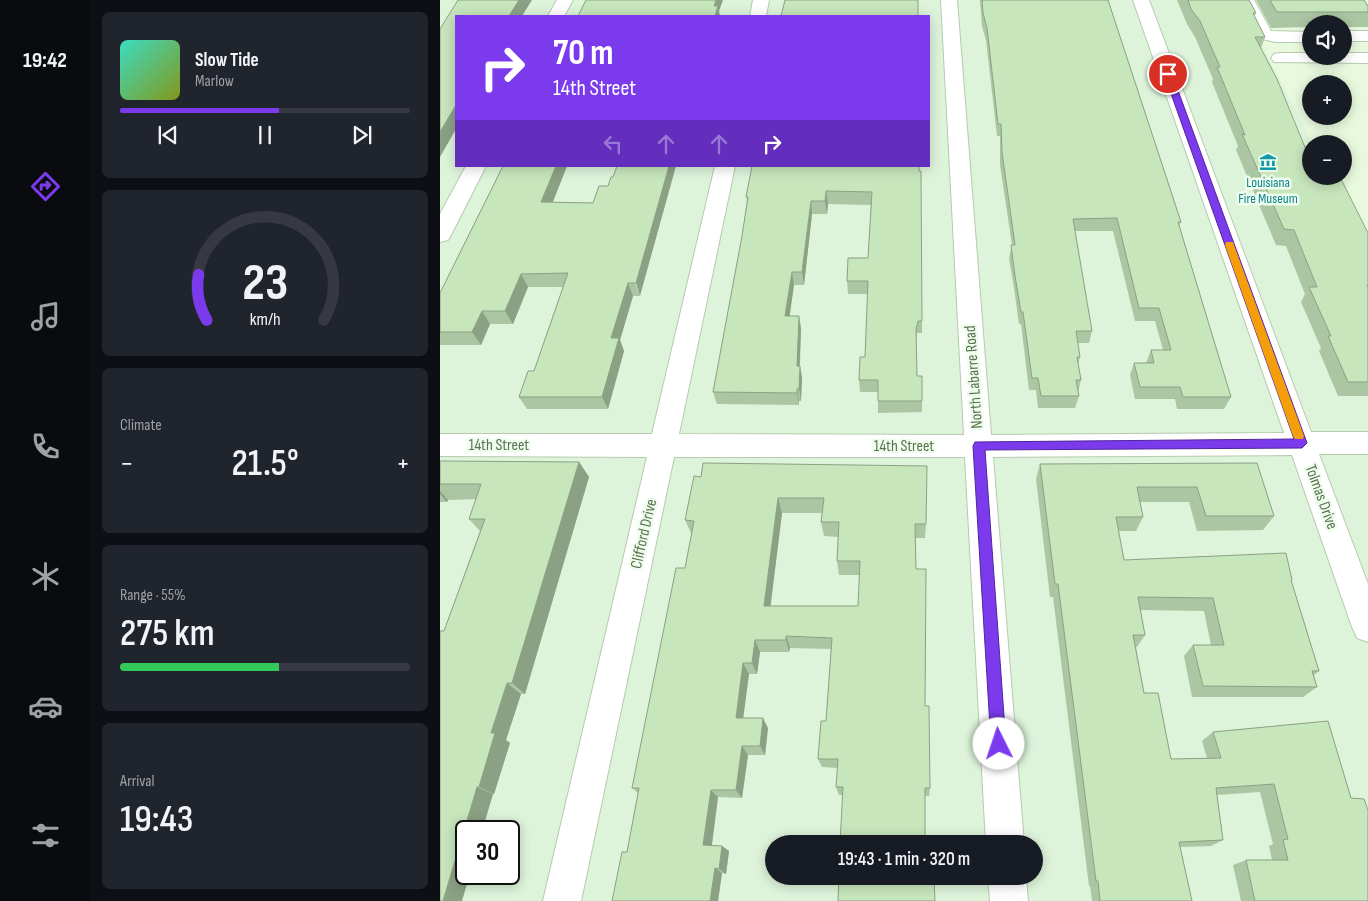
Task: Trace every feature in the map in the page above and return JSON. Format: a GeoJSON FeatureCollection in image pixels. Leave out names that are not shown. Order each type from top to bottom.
{"type":"FeatureCollection","features":[{"type":"Feature","properties":{"kind":"street"},"geometry":{"type":"LineString","coordinates":[[557,15],[565,0]]}},
{"type":"Feature","properties":{"kind":"street"},"geometry":{"type":"LineString","coordinates":[[758,15],[762,0]]}},
{"type":"Feature","properties":{"kind":"street","name":"North Labarre Road"},"geometry":{"type":"LineString","coordinates":[[949,0],[1004,835]]}},
{"type":"Feature","properties":{"kind":"street","name":"Tolmas Drive"},"geometry":{"type":"LineString","coordinates":[[1141,0],[1368,627]]}},
{"type":"Feature","properties":{"kind":"street"},"geometry":{"type":"LineString","coordinates":[[1246,0],[1264,34],[1275,37],[1302,37]]}},
{"type":"Feature","properties":{"kind":"street"},"geometry":{"type":"LineString","coordinates":[[1352,36],[1368,36]]}},
{"type":"Feature","properties":{"kind":"street"},"geometry":{"type":"LineString","coordinates":[[1280,58],[1368,58]]}},
{"type":"Feature","properties":{"kind":"street"},"geometry":{"type":"LineString","coordinates":[[440,235],[475,167]]}},
{"type":"Feature","properties":{"kind":"street","name":"Clifford Drive"},"geometry":{"type":"LineString","coordinates":[[562,901],[725,167]]}},
{"type":"Feature","properties":{"kind":"street","name":"14th Street"},"geometry":{"type":"LineString","coordinates":[[440,445],[979,446],[1368,443]]}},
{"type":"Feature","properties":{"kind":"street"},"geometry":{"type":"LineString","coordinates":[[1008,885],[1009,901]]}},
{"type":"Feature","properties":{"kind":"shaded area"},"geometry":{"type":"Polygon","coordinates":[[[440,0],[1239,0],[1308,135],[1302,135],[1302,185],[1318,185],[1368,252],[1368,901],[440,901],[440,0]]]}},
{"type":"Feature","properties":{"kind":"shaded area"},"geometry":{"type":"Polygon","coordinates":[[[1239,0],[1368,0],[1368,252],[1334,185],[1352,185],[1352,135],[1308,135],[1303,125],[1352,125],[1352,75],[1302,75],[1302,123],[1239,0]]]}},
{"type":"Feature","properties":{"kind":"building"},"geometry":{"type":"Polygon","coordinates":[[[458,0],[519,0],[510,15],[455,15],[455,107],[440,132],[440,29],[458,0]]]}},
{"type":"Feature","properties":{"kind":"building"},"geometry":{"type":"Polygon","coordinates":[[[586,0],[716,0],[714,6],[718,6],[715,15],[578,15],[586,0]]]}},
{"type":"Feature","properties":{"kind":"building"},"geometry":{"type":"Polygon","coordinates":[[[785,0],[918,0],[918,15],[781,15],[785,0]]]}},
{"type":"Feature","properties":{"kind":"building"},"geometry":{"type":"Polygon","coordinates":[[[982,0],[1108,0],[1181,222],[1178,222],[1231,397],[1183,397],[1180,387],[1140,387],[1134,363],[1154,363],[1151,350],[1171,350],[1159,308],[1139,308],[1117,218],[1073,219],[1092,331],[1076,331],[1080,357],[1077,357],[1081,380],[1076,380],[1079,396],[1041,396],[1038,378],[1032,378],[1023,312],[1021,312],[1015,276],[1011,245],[1015,245],[1002,152],[1001,124],[998,124],[982,0]]]}},
{"type":"Feature","properties":{"kind":"building"},"geometry":{"type":"Polygon","coordinates":[[[1188,0],[1249,0],[1265,37],[1255,37],[1277,79],[1302,140],[1302,185],[1344,185],[1368,233],[1368,382],[1348,382],[1328,336],[1331,336],[1309,287],[1317,287],[1294,230],[1284,229],[1242,134],[1245,135],[1217,67],[1220,67],[1200,21],[1191,9],[1188,0]]]}},
{"type":"Feature","properties":{"kind":"building"},"geometry":{"type":"Polygon","coordinates":[[[1270,0],[1364,0],[1368,6],[1368,12],[1277,12],[1270,0]]]}},
{"type":"Feature","properties":{"kind":"building"},"geometry":{"type":"Polygon","coordinates":[[[503,167],[556,167],[541,202],[593,203],[599,186],[608,186],[617,167],[669,167],[636,283],[628,283],[611,338],[619,338],[602,397],[519,397],[528,371],[534,371],[568,273],[521,274],[505,311],[482,311],[472,332],[440,332],[440,293],[503,167]]]}},
{"type":"Feature","properties":{"kind":"building"},"geometry":{"type":"Polygon","coordinates":[[[752,167],[919,167],[919,171],[921,171],[922,321],[918,321],[916,329],[917,376],[922,376],[922,401],[878,401],[878,380],[859,380],[860,357],[865,357],[868,281],[847,281],[848,258],[868,258],[872,192],[826,191],[825,201],[811,201],[802,272],[792,272],[785,316],[799,316],[797,366],[800,366],[799,389],[797,389],[797,393],[713,392],[742,236],[748,197],[746,197],[752,167]]]}},
{"type":"Feature","properties":{"kind":"building"},"geometry":{"type":"Polygon","coordinates":[[[440,461],[579,462],[512,683],[507,683],[491,733],[495,733],[479,787],[477,787],[467,820],[455,820],[455,861],[443,901],[440,901],[440,631],[444,631],[485,519],[469,519],[481,484],[440,484],[440,461]]]}},
{"type":"Feature","properties":{"kind":"building"},"geometry":{"type":"Polygon","coordinates":[[[703,463],[927,466],[926,524],[915,524],[916,569],[926,569],[925,706],[929,706],[930,788],[925,788],[925,835],[840,835],[843,787],[836,787],[838,759],[818,759],[821,721],[826,721],[832,638],[786,636],[786,640],[755,640],[752,663],[743,663],[736,718],[763,718],[760,746],[742,746],[736,790],[711,790],[703,845],[722,846],[719,869],[715,868],[710,901],[612,901],[622,852],[627,852],[639,788],[632,788],[676,568],[685,568],[694,521],[685,520],[694,476],[701,477],[703,463]],[[778,498],[764,606],[858,606],[860,561],[837,561],[839,522],[821,522],[824,498],[778,498]]]}},
{"type":"Feature","properties":{"kind":"building"},"geometry":{"type":"Polygon","coordinates":[[[1257,463],[1274,516],[1206,516],[1197,487],[1137,487],[1143,517],[1116,517],[1124,560],[1286,553],[1291,580],[1319,671],[1312,671],[1317,687],[1203,686],[1193,645],[1224,645],[1213,598],[1138,597],[1145,635],[1133,635],[1144,693],[1158,693],[1171,759],[1221,758],[1213,732],[1328,721],[1351,798],[1364,799],[1368,810],[1368,901],[1255,901],[1246,860],[1288,860],[1283,840],[1288,839],[1274,784],[1216,788],[1223,840],[1179,842],[1192,901],[1100,901],[1058,584],[1055,584],[1040,464],[1257,463]]]}},
{"type":"Feature","properties":{"kind":"building"},"geometry":{"type":"Polygon","coordinates":[[[839,885],[934,885],[935,901],[838,901],[839,885]]]}},
{"type":"Feature","properties":{"kind":"slow traffic"},"geometry":{"type":"LineString","coordinates":[[1230,245],[1299,436]]}},
{"type":"Feature","properties":{"kind":"place","name":"Louisiana Fire Museum"},"geometry":{"type":"Point","coordinates":[1268,162]}},
{"type":"Feature","properties":{"kind":"route"},"geometry":{"type":"LineString","coordinates":[[999,744],[979,446],[1302,443],[1168,74]]}}]}
